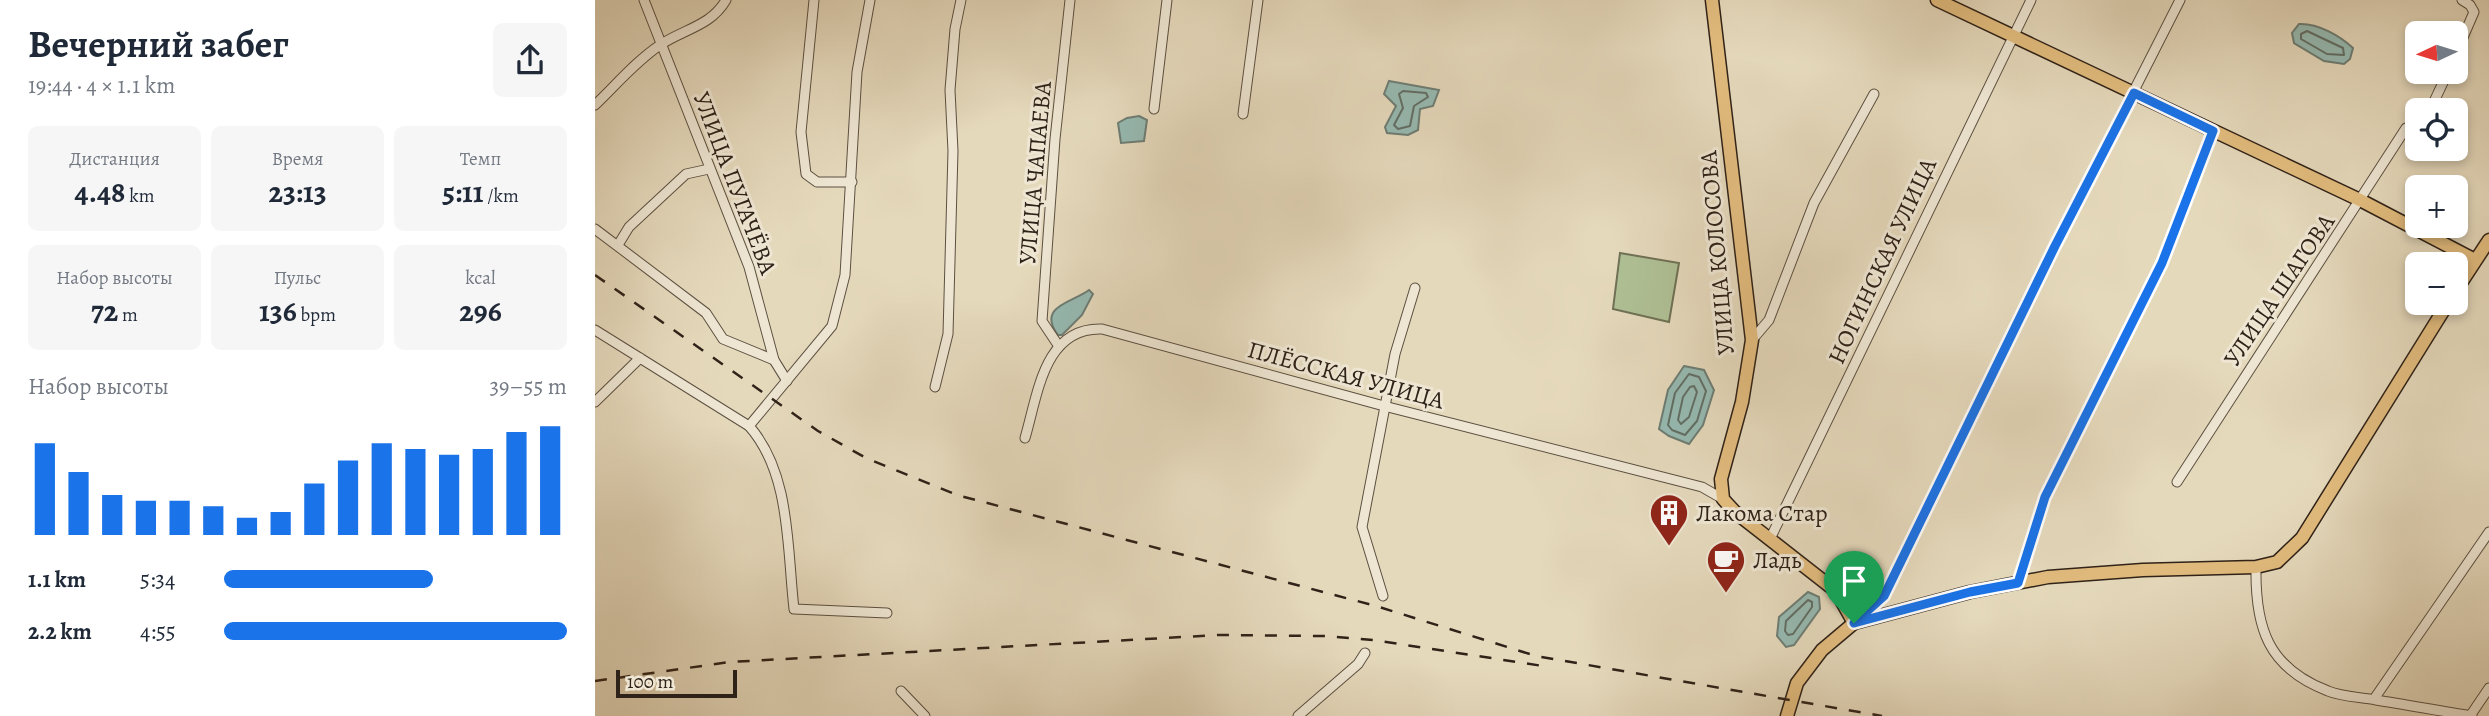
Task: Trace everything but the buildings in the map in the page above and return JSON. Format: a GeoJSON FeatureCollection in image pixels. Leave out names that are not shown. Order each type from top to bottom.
{"type":"FeatureCollection","features":[{"type":"Feature","properties":{"kind":"main road","name":"УЛИЦА КОЛОСОВА"},"geometry":{"type":"LineString","coordinates":[[1712,0],[1752,340],[1742,402],[1721,479],[1723,499]]}},
{"type":"Feature","properties":{"kind":"main road"},"geometry":{"type":"LineString","coordinates":[[1937,0],[2362,201],[2475,260]]}},
{"type":"Feature","properties":{"kind":"main road"},"geometry":{"type":"LineString","coordinates":[[2468,271],[2488,243]]}},
{"type":"Feature","properties":{"kind":"main road"},"geometry":{"type":"LineString","coordinates":[[1787,716],[1797,683],[1822,650],[1854,623],[1970,592],[2048,577],[2143,570],[2256,568],[2277,562],[2302,538],[2441,315]]}},
{"type":"Feature","properties":{"kind":"main road"},"geometry":{"type":"LineString","coordinates":[[1723,499],[1836,591],[1854,623]]}},
{"type":"Feature","properties":{"kind":"street","name":"УЛИЦА ПУГАЧЁВА"},"geometry":{"type":"LineString","coordinates":[[643,0],[750,267],[774,360],[787,381]]}},
{"type":"Feature","properties":{"kind":"street"},"geometry":{"type":"LineString","coordinates":[[595,105],[637,63],[661,45],[716,16],[726,0]]}},
{"type":"Feature","properties":{"kind":"street"},"geometry":{"type":"LineString","coordinates":[[814,0],[801,132],[806,174],[817,183],[852,182]]}},
{"type":"Feature","properties":{"kind":"street"},"geometry":{"type":"LineString","coordinates":[[750,426],[832,326],[841,301],[852,182],[857,72],[870,0]]}},
{"type":"Feature","properties":{"kind":"street"},"geometry":{"type":"LineString","coordinates":[[935,387],[948,334],[953,151],[950,90],[955,29],[961,0]]}},
{"type":"Feature","properties":{"kind":"street","name":"УЛИЦА ЧАПАЕВА"},"geometry":{"type":"LineString","coordinates":[[1058,345],[1042,321],[1055,139],[1070,0]]}},
{"type":"Feature","properties":{"kind":"street"},"geometry":{"type":"LineString","coordinates":[[1154,108],[1167,0]]}},
{"type":"Feature","properties":{"kind":"street"},"geometry":{"type":"LineString","coordinates":[[1243,114],[1258,0]]}},
{"type":"Feature","properties":{"kind":"street","name":"НОГИНСКАЯ УЛИЦА"},"geometry":{"type":"LineString","coordinates":[[1770,538],[1943,176],[2031,0]]}},
{"type":"Feature","properties":{"kind":"street"},"geometry":{"type":"LineString","coordinates":[[1854,623],[1884,596],[2055,246],[2180,0]]}},
{"type":"Feature","properties":{"kind":"street"},"geometry":{"type":"LineString","coordinates":[[2462,0],[2474,12],[2468,26]]}},
{"type":"Feature","properties":{"kind":"street"},"geometry":{"type":"LineString","coordinates":[[1752,340],[1769,320],[1814,202],[1874,94]]}},
{"type":"Feature","properties":{"kind":"street","name":"УЛИЦА ШАГОВА"},"geometry":{"type":"LineString","coordinates":[[2177,482],[2273,329],[2362,201],[2405,130]]}},
{"type":"Feature","properties":{"kind":"street"},"geometry":{"type":"LineString","coordinates":[[2018,583],[2045,497],[2162,263],[2213,131]]}},
{"type":"Feature","properties":{"kind":"street"},"geometry":{"type":"LineString","coordinates":[[618,245],[629,227],[686,174],[709,169]]}},
{"type":"Feature","properties":{"kind":"street"},"geometry":{"type":"LineString","coordinates":[[595,229],[706,313],[723,339],[774,360]]}},
{"type":"Feature","properties":{"kind":"street"},"geometry":{"type":"LineString","coordinates":[[1383,596],[1362,527],[1395,354],[1415,288]]}},
{"type":"Feature","properties":{"kind":"street","name":"ПЛЁССКАЯ УЛИЦА"},"geometry":{"type":"LineString","coordinates":[[1058,345],[1084,328],[1102,329],[1384,406],[1702,487],[1723,499]]}},
{"type":"Feature","properties":{"kind":"street"},"geometry":{"type":"LineString","coordinates":[[595,330],[750,426],[764,443],[782,495],[794,608],[887,614]]}},
{"type":"Feature","properties":{"kind":"street"},"geometry":{"type":"LineString","coordinates":[[1025,438],[1046,367],[1058,345]]}},
{"type":"Feature","properties":{"kind":"street"},"geometry":{"type":"LineString","coordinates":[[595,402],[640,358]]}},
{"type":"Feature","properties":{"kind":"street"},"geometry":{"type":"LineString","coordinates":[[2374,699],[2489,532]]}},
{"type":"Feature","properties":{"kind":"street"},"geometry":{"type":"LineString","coordinates":[[2256,568],[2255,598],[2261,629],[2277,659],[2296,676],[2330,692],[2471,716],[2489,688]]}},
{"type":"Feature","properties":{"kind":"street"},"geometry":{"type":"LineString","coordinates":[[1298,716],[1358,664],[1365,653]]}},
{"type":"Feature","properties":{"kind":"street"},"geometry":{"type":"LineString","coordinates":[[901,691],[925,716]]}},
{"type":"Feature","properties":{"kind":"green space"},"geometry":{"type":"Polygon","coordinates":[[[1620,253],[1679,263],[1669,322],[1613,309],[1620,253]]]}},
{"type":"Feature","properties":{"kind":"water"},"geometry":{"type":"Polygon","coordinates":[[[2299,24],[2321,28],[2342,39],[2353,48],[2350,59],[2344,64],[2324,61],[2294,43],[2292,33],[2299,24]]]}},
{"type":"Feature","properties":{"kind":"water"},"geometry":{"type":"Polygon","coordinates":[[[1389,81],[1439,90],[1433,106],[1420,109],[1418,130],[1408,135],[1387,133],[1385,127],[1396,106],[1384,94],[1389,81]]]}},
{"type":"Feature","properties":{"kind":"water"},"geometry":{"type":"Polygon","coordinates":[[[1139,116],[1147,120],[1144,141],[1121,143],[1118,123],[1139,116]]]}},
{"type":"Feature","properties":{"kind":"water"},"geometry":{"type":"Polygon","coordinates":[[[1089,290],[1093,294],[1082,315],[1062,335],[1058,335],[1052,325],[1051,317],[1054,311],[1089,290]]]}},
{"type":"Feature","properties":{"kind":"water"},"geometry":{"type":"Polygon","coordinates":[[[1684,366],[1704,370],[1714,390],[1703,425],[1689,444],[1659,429],[1668,390],[1684,366]]]}},
{"type":"Feature","properties":{"kind":"water"},"geometry":{"type":"Polygon","coordinates":[[[1808,592],[1819,597],[1820,609],[1794,645],[1786,647],[1777,636],[1779,617],[1808,592]]]}},
{"type":"Feature","properties":{"kind":"railway"},"geometry":{"type":"LineString","coordinates":[[595,275],[818,431],[866,458],[957,495],[1376,606],[1536,656],[1882,716]]}},
{"type":"Feature","properties":{"kind":"railway"},"geometry":{"type":"LineString","coordinates":[[595,681],[730,662],[1219,635],[1325,636],[1373,640],[1543,666]]}},
{"type":"Feature","properties":{"kind":"place","name":"Лакома Стар"},"geometry":{"type":"Point","coordinates":[1669,547]}},
{"type":"Feature","properties":{"kind":"place","name":"Ладь"},"geometry":{"type":"Point","coordinates":[1726,594]}},
{"type":"Feature","properties":{"kind":"route"},"geometry":{"type":"LineString","coordinates":[[2134,93],[2213,131],[2162,263],[2045,497],[2018,583],[1970,592],[1854,623],[1884,596],[2055,246],[2134,93]]}}]}
